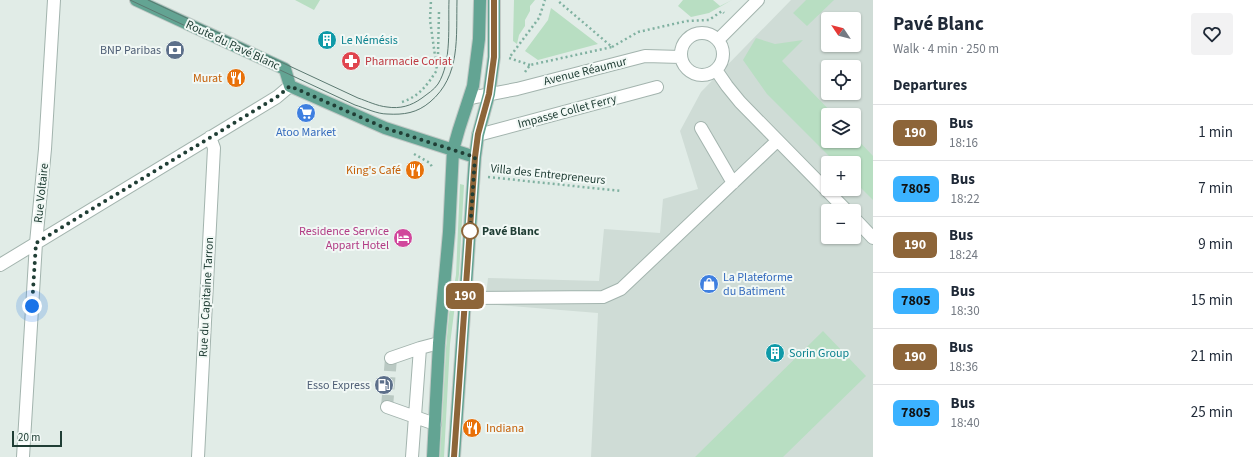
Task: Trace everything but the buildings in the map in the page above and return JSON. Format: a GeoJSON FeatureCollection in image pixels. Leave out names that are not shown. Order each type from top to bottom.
{"type":"FeatureCollection","features":[{"type":"Feature","properties":{"kind":"main road","name":"Route du Pavé Blanc"},"geometry":{"type":"LineString","coordinates":[[136,0],[285,69],[290,86]]}},
{"type":"Feature","properties":{"kind":"main road"},"geometry":{"type":"LineString","coordinates":[[433,457],[439,343],[449,232],[453,150],[473,86],[479,39],[480,0]]}},
{"type":"Feature","properties":{"kind":"main road"},"geometry":{"type":"LineString","coordinates":[[454,457],[475,157],[478,134],[489,94],[494,57],[494,0]]}},
{"type":"Feature","properties":{"kind":"main road"},"geometry":{"type":"LineString","coordinates":[[290,86],[385,128],[475,157]]}},
{"type":"Feature","properties":{"kind":"street","name":"Rue Voltaire"},"geometry":{"type":"LineString","coordinates":[[22,457],[36,243],[45,149],[54,0]]}},
{"type":"Feature","properties":{"kind":"street"},"geometry":{"type":"LineString","coordinates":[[718,40],[758,0]]}},
{"type":"Feature","properties":{"kind":"street"},"geometry":{"type":"LineString","coordinates":[[700,33],[713,36],[718,40],[724,52],[721,65],[716,70],[711,74],[704,76],[692,73],[687,69],[681,57],[681,50],[688,39],[693,35],[700,33]]}},
{"type":"Feature","properties":{"kind":"street","name":"Avenue Réaumur"},"geometry":{"type":"LineString","coordinates":[[470,98],[511,90],[645,56],[681,57]]}},
{"type":"Feature","properties":{"kind":"street"},"geometry":{"type":"LineString","coordinates":[[716,70],[726,86],[740,102],[840,204]]}},
{"type":"Feature","properties":{"kind":"street"},"geometry":{"type":"LineString","coordinates":[[0,265],[277,97],[290,86]]}},
{"type":"Feature","properties":{"kind":"street","name":"Impasse Collet Ferry"},"geometry":{"type":"LineString","coordinates":[[478,134],[657,87]]}},
{"type":"Feature","properties":{"kind":"street"},"geometry":{"type":"LineString","coordinates":[[701,128],[732,183]]}},
{"type":"Feature","properties":{"kind":"street","name":"Rue du Capitaine Tarron"},"geometry":{"type":"LineString","coordinates":[[198,457],[214,148],[210,137]]}},
{"type":"Feature","properties":{"kind":"street"},"geometry":{"type":"LineString","coordinates":[[465,298],[603,297],[621,288],[777,141]]}},
{"type":"Feature","properties":{"kind":"street"},"geometry":{"type":"LineString","coordinates":[[861,225],[873,238]]}},
{"type":"Feature","properties":{"kind":"street"},"geometry":{"type":"LineString","coordinates":[[391,358],[439,343]]}},
{"type":"Feature","properties":{"kind":"street"},"geometry":{"type":"LineString","coordinates":[[412,457],[420,348]]}},
{"type":"Feature","properties":{"kind":"street"},"geometry":{"type":"LineString","coordinates":[[388,407],[435,424]]}},
{"type":"Feature","properties":{"kind":"path"},"geometry":{"type":"LineString","coordinates":[[402,102],[412,98],[426,87],[437,70],[430,20],[430,0]]}},
{"type":"Feature","properties":{"kind":"path"},"geometry":{"type":"LineString","coordinates":[[545,0],[539,18],[509,58],[530,65],[612,47],[638,32],[687,21],[709,20],[722,11],[733,26]]}},
{"type":"Feature","properties":{"kind":"path"},"geometry":{"type":"LineString","coordinates":[[557,0],[612,47]]}},
{"type":"Feature","properties":{"kind":"path"},"geometry":{"type":"LineString","coordinates":[[562,4],[565,0]]}},
{"type":"Feature","properties":{"kind":"path"},"geometry":{"type":"LineString","coordinates":[[438,54],[439,11]]}},
{"type":"Feature","properties":{"kind":"path"},"geometry":{"type":"LineString","coordinates":[[511,90],[530,65]]}},
{"type":"Feature","properties":{"kind":"path"},"geometry":{"type":"LineString","coordinates":[[413,153],[430,163],[433,169]]}},
{"type":"Feature","properties":{"kind":"path","name":"Villa des Entrepreneurs"},"geometry":{"type":"LineString","coordinates":[[474,178],[486,176],[621,191]]}},
{"type":"Feature","properties":{"kind":"shaded area"},"geometry":{"type":"Polygon","coordinates":[[[791,0],[873,0],[873,457],[591,457],[598,313],[485,304],[488,278],[599,281],[604,229],[660,233],[663,199],[698,189],[680,131],[701,92],[791,0]]]}},
{"type":"Feature","properties":{"kind":"green space"},"geometry":{"type":"Polygon","coordinates":[[[295,0],[320,0],[314,10],[295,0]]]}},
{"type":"Feature","properties":{"kind":"green space"},"geometry":{"type":"Polygon","coordinates":[[[514,0],[535,0],[530,6],[530,11],[525,20],[525,26],[519,35],[517,44],[513,41],[514,0]]]}},
{"type":"Feature","properties":{"kind":"green space"},"geometry":{"type":"Polygon","coordinates":[[[683,0],[713,0],[720,6],[732,0],[709,13],[691,17],[678,6],[683,0]]]}},
{"type":"Feature","properties":{"kind":"green space"},"geometry":{"type":"Polygon","coordinates":[[[806,0],[834,0],[807,26],[793,13],[806,0]]]}},
{"type":"Feature","properties":{"kind":"green space"},"geometry":{"type":"Polygon","coordinates":[[[551,8],[598,44],[538,60],[525,51],[548,20],[551,8]]]}},
{"type":"Feature","properties":{"kind":"green space"},"geometry":{"type":"Polygon","coordinates":[[[756,38],[775,44],[803,40],[782,61],[827,108],[821,108],[821,148],[767,94],[743,60],[756,38]]]}},
{"type":"Feature","properties":{"kind":"green space"},"geometry":{"type":"Polygon","coordinates":[[[861,143],[873,156],[873,200],[861,188],[861,156],[829,156],[821,148],[861,148],[861,143]]]}},
{"type":"Feature","properties":{"kind":"green space"},"geometry":{"type":"Polygon","coordinates":[[[460,184],[464,185],[459,274],[450,344],[444,457],[440,457],[446,348],[449,314],[456,275],[460,184]]]}},
{"type":"Feature","properties":{"kind":"green space"},"geometry":{"type":"Polygon","coordinates":[[[823,331],[866,376],[783,457],[695,457],[823,331]]]}},
{"type":"Feature","properties":{"kind":"tunnel"},"geometry":{"type":"LineString","coordinates":[[387,407],[391,358]]}},
{"type":"Feature","properties":{"kind":"tram line"},"geometry":{"type":"LineString","coordinates":[[130,0],[355,105],[383,114],[405,114],[415,111],[425,106],[440,92],[452,68],[455,55],[457,0]]}},
{"type":"Feature","properties":{"kind":"tram line"},"geometry":{"type":"LineString","coordinates":[[148,0],[358,98],[380,106],[396,108],[414,103],[438,84],[442,75],[447,54],[449,0]]}},
{"type":"Feature","properties":{"kind":"bus line","name":"190"},"geometry":{"type":"LineString","coordinates":[[454,457],[475,157],[483,111],[489,94],[494,57],[494,0]]}},
{"type":"Feature","properties":{"kind":"place","name":"Le Némésis"},"geometry":{"type":"Point","coordinates":[327,40]}},
{"type":"Feature","properties":{"kind":"place","name":"BNP Paribas"},"geometry":{"type":"Point","coordinates":[175,50]}},
{"type":"Feature","properties":{"kind":"place","name":"Pharmacie Coriat"},"geometry":{"type":"Point","coordinates":[351,61]}},
{"type":"Feature","properties":{"kind":"place","name":"Murat"},"geometry":{"type":"Point","coordinates":[236,78]}},
{"type":"Feature","properties":{"kind":"place","name":"Atoo Market"},"geometry":{"type":"Point","coordinates":[306,113]}},
{"type":"Feature","properties":{"kind":"place","name":"King's Café"},"geometry":{"type":"Point","coordinates":[415,170]}},
{"type":"Feature","properties":{"kind":"place","name":"Pavé Blanc"},"geometry":{"type":"Point","coordinates":[470,231]}},
{"type":"Feature","properties":{"kind":"place","name":"Residence Service Appart Hotel"},"geometry":{"type":"Point","coordinates":[403,238]}},
{"type":"Feature","properties":{"kind":"place","name":"La Plateforme du Batiment"},"geometry":{"type":"Point","coordinates":[709,284]}},
{"type":"Feature","properties":{"kind":"place","name":"Sorin Group"},"geometry":{"type":"Point","coordinates":[775,353]}},
{"type":"Feature","properties":{"kind":"place","name":"Esso Express"},"geometry":{"type":"Point","coordinates":[384,385]}},
{"type":"Feature","properties":{"kind":"place","name":"Indiana"},"geometry":{"type":"Point","coordinates":[472,428]}},
{"type":"Feature","properties":{"kind":"route"},"geometry":{"type":"LineString","coordinates":[[32,306],[36,243],[277,97],[290,86],[385,128],[408,134],[430,143],[475,157],[470,231]]}}]}
